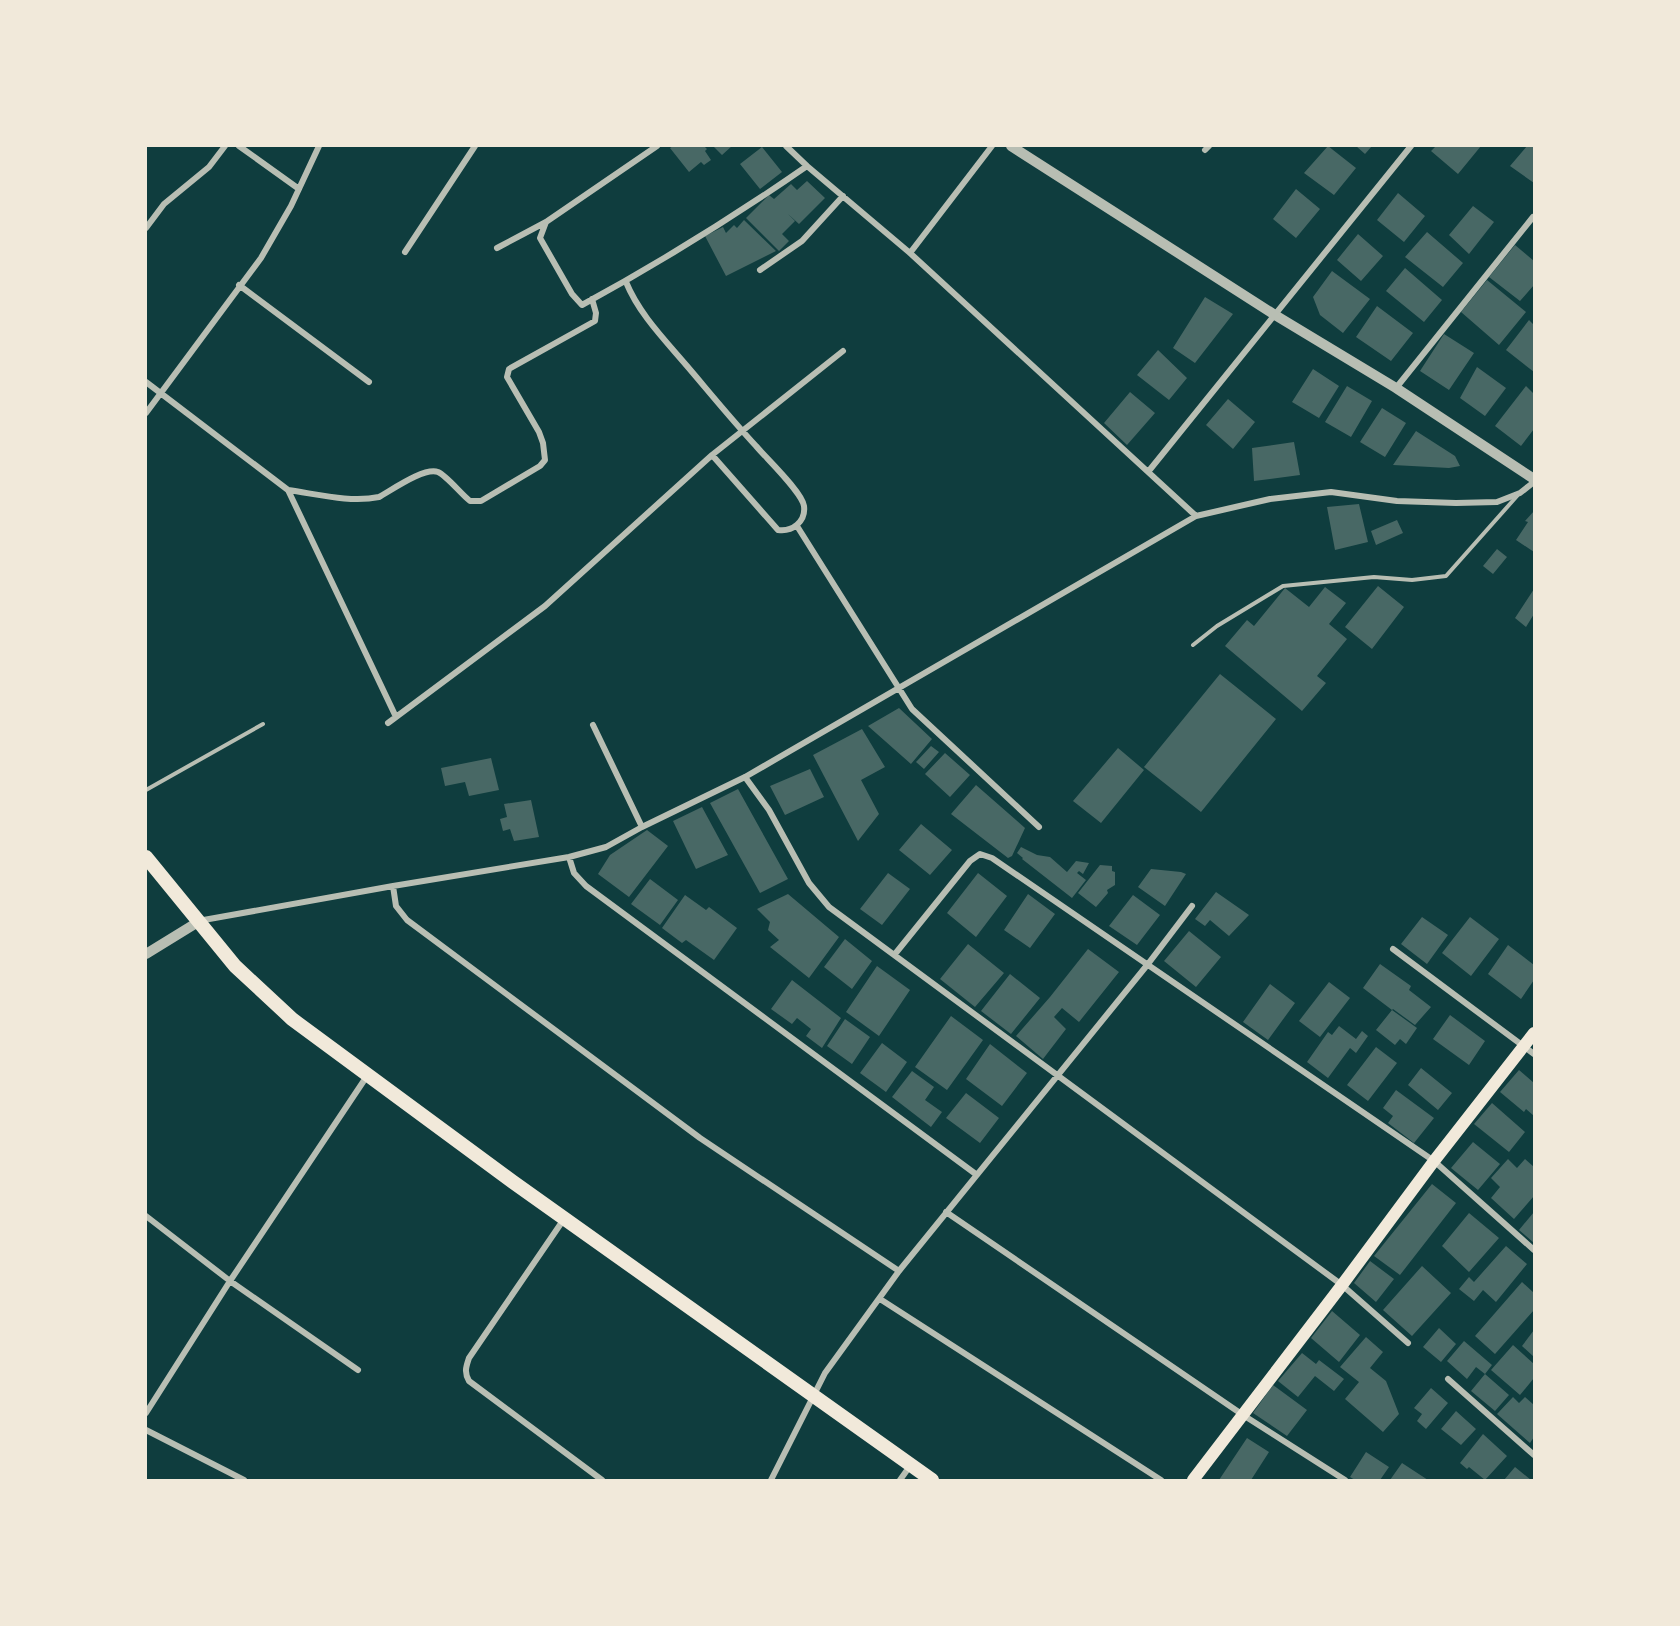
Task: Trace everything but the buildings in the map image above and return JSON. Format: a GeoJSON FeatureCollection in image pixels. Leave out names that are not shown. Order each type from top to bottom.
{"type":"FeatureCollection","features":[{"type":"Feature","properties":{"kind":"main road"},"geometry":{"type":"LineString","coordinates":[[146,857],[236,966],[292,1019],[564,1219],[932,1480]]}},
{"type":"Feature","properties":{"kind":"main road"},"geometry":{"type":"LineString","coordinates":[[1193,1480],[1434,1161],[1530,1050],[1534,1034]]}},
{"type":"Feature","properties":{"kind":"street"},"geometry":{"type":"LineString","coordinates":[[146,228],[164,204],[209,167],[225,146]]}},
{"type":"Feature","properties":{"kind":"street"},"geometry":{"type":"LineString","coordinates":[[239,146],[299,189]]}},
{"type":"Feature","properties":{"kind":"street"},"geometry":{"type":"LineString","coordinates":[[146,412],[261,258],[299,189],[319,146]]}},
{"type":"Feature","properties":{"kind":"street"},"geometry":{"type":"LineString","coordinates":[[405,252],[475,146]]}},
{"type":"Feature","properties":{"kind":"street"},"geometry":{"type":"LineString","coordinates":[[496,248],[546,222],[657,146]]}},
{"type":"Feature","properties":{"kind":"street"},"geometry":{"type":"LineString","coordinates":[[786,146],[910,253],[1196,516]]}},
{"type":"Feature","properties":{"kind":"street"},"geometry":{"type":"LineString","coordinates":[[910,253],[992,146]]}},
{"type":"Feature","properties":{"kind":"street"},"geometry":{"type":"LineString","coordinates":[[146,954],[198,922],[393,886],[569,857],[606,847],[745,777],[1196,516],[1270,499],[1331,492],[1397,501],[1497,502],[1520,493],[1534,481],[1396,388],[1275,315],[1011,146]]}},
{"type":"Feature","properties":{"kind":"street"},"geometry":{"type":"LineString","coordinates":[[1148,472],[1411,146]]}},
{"type":"Feature","properties":{"kind":"street"},"geometry":{"type":"LineString","coordinates":[[546,222],[540,238],[572,294],[582,305],[626,282],[731,217],[807,166]]}},
{"type":"Feature","properties":{"kind":"street"},"geometry":{"type":"LineString","coordinates":[[760,270],[802,241],[843,196]]}},
{"type":"Feature","properties":{"kind":"street"},"geometry":{"type":"LineString","coordinates":[[1396,388],[1533,217]]}},
{"type":"Feature","properties":{"kind":"street"},"geometry":{"type":"LineString","coordinates":[[626,282],[650,323],[793,487],[804,505],[803,516],[797,526],[788,531],[778,530],[712,455]]}},
{"type":"Feature","properties":{"kind":"street"},"geometry":{"type":"LineString","coordinates":[[239,285],[369,382]]}},
{"type":"Feature","properties":{"kind":"street"},"geometry":{"type":"LineString","coordinates":[[288,490],[372,499],[422,473],[431,471],[440,473],[470,501],[480,501],[540,466],[545,460],[543,443],[507,377],[509,369],[595,321],[596,313],[592,299]]}},
{"type":"Feature","properties":{"kind":"street"},"geometry":{"type":"LineString","coordinates":[[388,723],[545,606],[712,455],[843,351]]}},
{"type":"Feature","properties":{"kind":"street"},"geometry":{"type":"LineString","coordinates":[[146,382],[288,490],[396,717]]}},
{"type":"Feature","properties":{"kind":"street"},"geometry":{"type":"LineString","coordinates":[[797,526],[912,709],[1039,827]]}},
{"type":"Feature","properties":{"kind":"street"},"geometry":{"type":"LineString","coordinates":[[593,725],[642,827]]}},
{"type":"Feature","properties":{"kind":"street"},"geometry":{"type":"LineString","coordinates":[[745,777],[769,810],[809,883],[829,907],[1342,1285],[1408,1343]]}},
{"type":"Feature","properties":{"kind":"street"},"geometry":{"type":"LineString","coordinates":[[895,954],[970,861],[980,854],[992,858],[1434,1161],[1534,1250]]}},
{"type":"Feature","properties":{"kind":"street"},"geometry":{"type":"LineString","coordinates":[[569,857],[574,873],[586,886],[976,1175]]}},
{"type":"Feature","properties":{"kind":"street"},"geometry":{"type":"LineString","coordinates":[[393,886],[396,906],[407,920],[700,1138],[899,1271]]}},
{"type":"Feature","properties":{"kind":"street"},"geometry":{"type":"LineString","coordinates":[[771,1480],[825,1373],[899,1271],[1148,964],[1192,906]]}},
{"type":"Feature","properties":{"kind":"street"},"geometry":{"type":"LineString","coordinates":[[1393,949],[1530,1050]]}},
{"type":"Feature","properties":{"kind":"street"},"geometry":{"type":"LineString","coordinates":[[146,1413],[230,1281],[367,1076]]}},
{"type":"Feature","properties":{"kind":"street"},"geometry":{"type":"LineString","coordinates":[[946,1212],[1345,1480]]}},
{"type":"Feature","properties":{"kind":"street"},"geometry":{"type":"LineString","coordinates":[[146,1216],[230,1281],[358,1370]]}},
{"type":"Feature","properties":{"kind":"street"},"geometry":{"type":"LineString","coordinates":[[564,1219],[469,1358],[465,1369],[469,1381],[602,1480]]}},
{"type":"Feature","properties":{"kind":"street"},"geometry":{"type":"LineString","coordinates":[[880,1299],[1161,1480]]}},
{"type":"Feature","properties":{"kind":"street"},"geometry":{"type":"LineString","coordinates":[[1448,1379],[1534,1455]]}},
{"type":"Feature","properties":{"kind":"street"},"geometry":{"type":"LineString","coordinates":[[146,1430],[244,1480]]}},
{"type":"Feature","properties":{"kind":"street"},"geometry":{"type":"LineString","coordinates":[[900,1480],[910,1465]]}},
{"type":"Feature","properties":{"kind":"lane"},"geometry":{"type":"LineString","coordinates":[[1193,645],[1217,626],[1283,586],[1374,578],[1412,580],[1446,576],[1520,493]]}},
{"type":"Feature","properties":{"kind":"lane"},"geometry":{"type":"LineString","coordinates":[[146,790],[263,724]]}}]}
